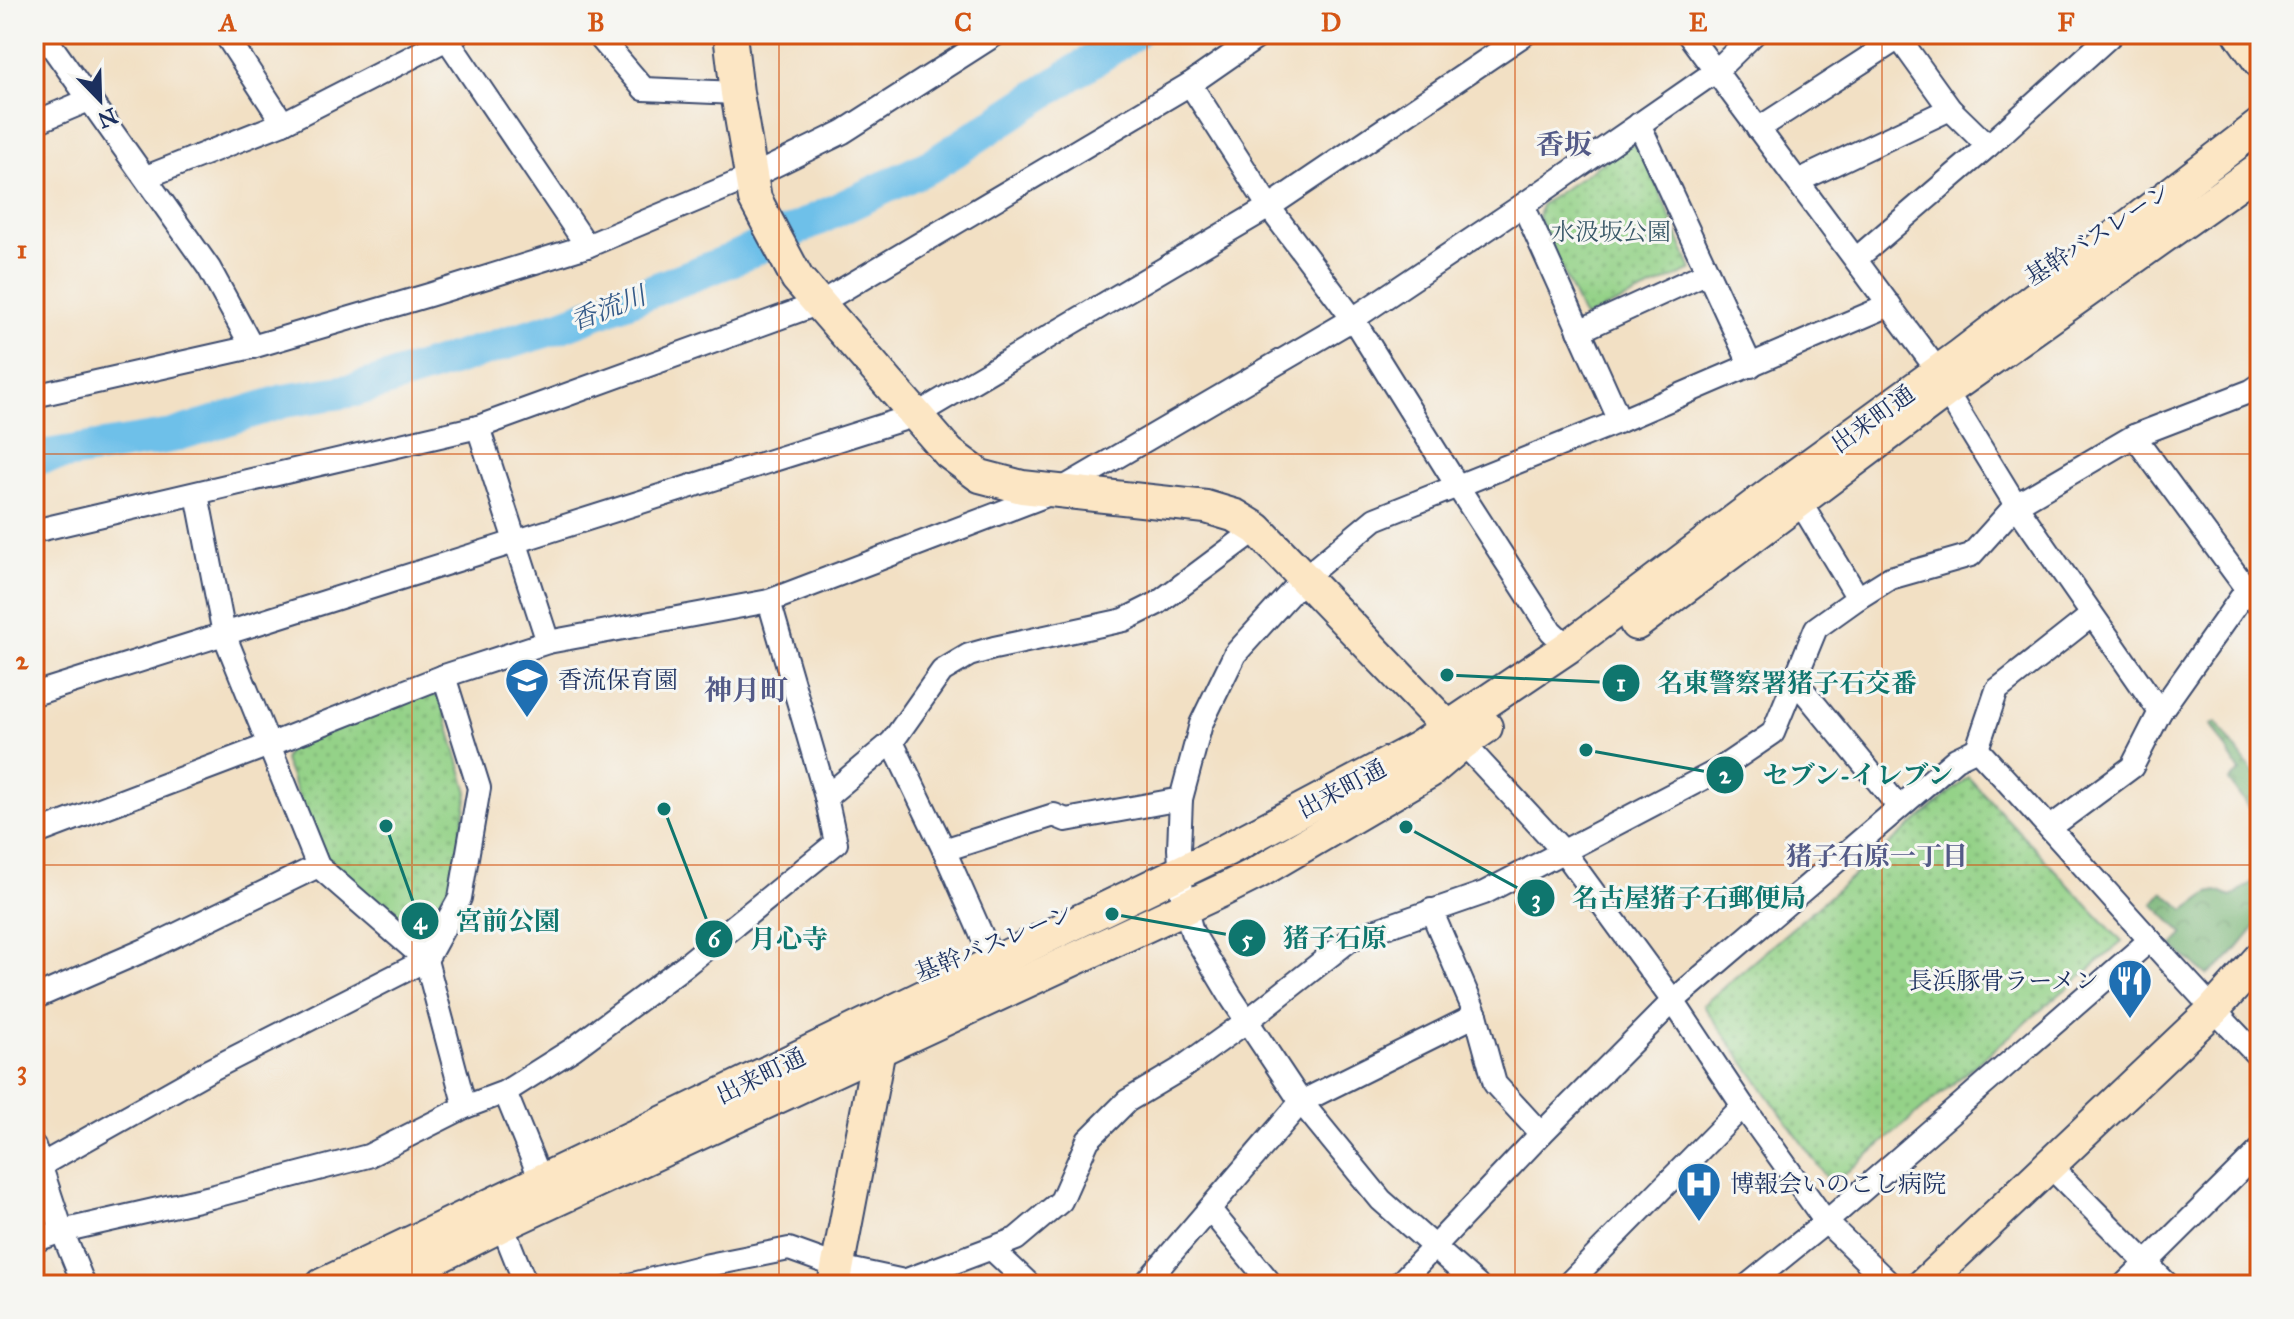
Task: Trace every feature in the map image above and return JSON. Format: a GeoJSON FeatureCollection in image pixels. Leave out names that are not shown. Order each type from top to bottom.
{"type":"FeatureCollection","features":[{"type":"Feature","properties":{"kind":"main road"},"geometry":{"type":"LineString","coordinates":[[730,34],[755,192],[797,278],[949,453],[980,476],[1022,487],[1206,507],[1236,516],[1257,529],[1456,735]]}},
{"type":"Feature","properties":{"kind":"main road"},"geometry":{"type":"LineString","coordinates":[[2240,34],[2260,62]]}},
{"type":"Feature","properties":{"kind":"main road","name":"出来町通"},"geometry":{"type":"LineString","coordinates":[[382,1285],[502,1225],[1137,930],[1226,850],[1418,748],[1456,735],[1579,665],[1800,502],[1948,372],[2260,125]]}},
{"type":"Feature","properties":{"kind":"main road","name":"出来町通"},"geometry":{"type":"LineString","coordinates":[[322,1285],[994,963],[1182,890],[1257,873],[1429,772],[1456,735],[1770,494],[1948,372],[2260,168]]}},
{"type":"Feature","properties":{"kind":"main road"},"geometry":{"type":"LineString","coordinates":[[1923,1285],[2213,1010],[2260,958]]}},
{"type":"Feature","properties":{"kind":"main road"},"geometry":{"type":"LineString","coordinates":[[836,1276],[879,1049]]}},
{"type":"Feature","properties":{"kind":"street"},"geometry":{"type":"LineString","coordinates":[[43,34],[209,268],[252,347]]}},
{"type":"Feature","properties":{"kind":"street"},"geometry":{"type":"LineString","coordinates":[[225,34],[283,123]]}},
{"type":"Feature","properties":{"kind":"street"},"geometry":{"type":"LineString","coordinates":[[597,34],[644,89],[737,93]]}},
{"type":"Feature","properties":{"kind":"street"},"geometry":{"type":"LineString","coordinates":[[34,396],[252,347],[429,295],[755,192],[996,34]]}},
{"type":"Feature","properties":{"kind":"street"},"geometry":{"type":"LineString","coordinates":[[34,531],[478,427],[820,303],[1190,84],[1262,34]]}},
{"type":"Feature","properties":{"kind":"street"},"geometry":{"type":"LineString","coordinates":[[34,694],[916,415],[1269,207],[1525,34]]}},
{"type":"Feature","properties":{"kind":"street"},"geometry":{"type":"LineString","coordinates":[[1688,34],[1890,305],[1948,372],[2016,505],[2160,712]]}},
{"type":"Feature","properties":{"kind":"street"},"geometry":{"type":"LineString","coordinates":[[34,834],[444,676],[548,642],[769,601],[1060,490],[1353,319],[1716,71],[1754,34]]}},
{"type":"Feature","properties":{"kind":"street"},"geometry":{"type":"LineString","coordinates":[[1856,259],[2112,34]]}},
{"type":"Feature","properties":{"kind":"street"},"geometry":{"type":"LineString","coordinates":[[1758,129],[1902,36],[1950,109],[1988,146]]}},
{"type":"Feature","properties":{"kind":"street"},"geometry":{"type":"LineString","coordinates":[[146,177],[283,123],[452,37],[587,246]]}},
{"type":"Feature","properties":{"kind":"street"},"geometry":{"type":"LineString","coordinates":[[1190,84],[1269,207],[1353,319],[1551,631],[1568,647]]}},
{"type":"Feature","properties":{"kind":"street"},"geometry":{"type":"LineString","coordinates":[[34,123],[91,99]]}},
{"type":"Feature","properties":{"kind":"street"},"geometry":{"type":"LineString","coordinates":[[1798,181],[1950,109]]}},
{"type":"Feature","properties":{"kind":"street"},"geometry":{"type":"LineString","coordinates":[[1639,124],[1751,366]]}},
{"type":"Feature","properties":{"kind":"street","name":"基幹バスレーン"},"geometry":{"type":"LineString","coordinates":[[1948,372],[2176,215],[2260,150]]}},
{"type":"Feature","properties":{"kind":"street"},"geometry":{"type":"LineString","coordinates":[[1523,205],[1620,421]]}},
{"type":"Feature","properties":{"kind":"street"},"geometry":{"type":"LineString","coordinates":[[1579,331],[1708,272]]}},
{"type":"Feature","properties":{"kind":"street"},"geometry":{"type":"LineString","coordinates":[[1477,1285],[1381,1200],[1301,1102],[1192,932],[1182,890],[1179,849],[1181,799],[1201,724],[1235,654],[1304,578],[1375,519],[1620,421],[1890,305]]}},
{"type":"Feature","properties":{"kind":"street"},"geometry":{"type":"LineString","coordinates":[[629,1285],[789,1249],[836,1276],[904,1281],[1016,1239],[1061,1201],[1088,1140],[1127,1101],[1179,1070],[1247,1021],[1351,939],[1484,893],[1717,771],[1773,733],[1816,628],[1858,598],[1890,578],[1971,555],[2016,505],[2134,436],[2260,385]]}},
{"type":"Feature","properties":{"kind":"street"},"geometry":{"type":"LineString","coordinates":[[478,427],[548,642]]}},
{"type":"Feature","properties":{"kind":"street"},"geometry":{"type":"LineString","coordinates":[[2051,827],[2132,767],[2160,712],[2256,592],[2134,436]]}},
{"type":"Feature","properties":{"kind":"street"},"geometry":{"type":"LineString","coordinates":[[197,494],[224,634],[318,866],[426,960],[465,1107]]}},
{"type":"Feature","properties":{"kind":"street"},"geometry":{"type":"LineString","coordinates":[[1800,502],[1858,598]]}},
{"type":"Feature","properties":{"kind":"street"},"geometry":{"type":"LineString","coordinates":[[826,797],[892,742],[942,671],[969,655],[1124,620],[1158,603],[1257,529]]}},
{"type":"Feature","properties":{"kind":"street"},"geometry":{"type":"LineString","coordinates":[[34,1241],[62,1231],[211,1197],[368,1156],[465,1107],[505,1092],[573,1049],[687,964],[836,843],[826,797],[769,601]]}},
{"type":"Feature","properties":{"kind":"street"},"geometry":{"type":"LineString","coordinates":[[1398,1285],[1673,1001],[1956,759],[1977,749],[1997,690],[2092,615]]}},
{"type":"Feature","properties":{"kind":"street"},"geometry":{"type":"LineString","coordinates":[[84,1285],[36,1159],[426,960],[460,898],[479,788],[444,676]]}},
{"type":"Feature","properties":{"kind":"street"},"geometry":{"type":"LineString","coordinates":[[1794,679],[1899,807]]}},
{"type":"Feature","properties":{"kind":"street"},"geometry":{"type":"LineString","coordinates":[[1456,735],[1564,852],[1673,1001],[1826,1222],[1891,1285]]}},
{"type":"Feature","properties":{"kind":"street"},"geometry":{"type":"LineString","coordinates":[[892,742],[994,963]]}},
{"type":"Feature","properties":{"kind":"street"},"geometry":{"type":"LineString","coordinates":[[1977,749],[2260,1058]]}},
{"type":"Feature","properties":{"kind":"street"},"geometry":{"type":"LineString","coordinates":[[944,850],[1054,815],[1066,820],[1181,799]]}},
{"type":"Feature","properties":{"kind":"street"},"geometry":{"type":"LineString","coordinates":[[34,998],[147,949],[318,866]]}},
{"type":"Feature","properties":{"kind":"street","name":"基幹バスレーン"},"geometry":{"type":"LineString","coordinates":[[902,1008],[1063,945],[1182,890]]}},
{"type":"Feature","properties":{"kind":"street"},"geometry":{"type":"LineString","coordinates":[[1431,910],[1476,1015],[1495,1084],[1541,1134]]}},
{"type":"Feature","properties":{"kind":"street"},"geometry":{"type":"LineString","coordinates":[[1748,1285],[1826,1222],[2150,940]]}},
{"type":"Feature","properties":{"kind":"street"},"geometry":{"type":"LineString","coordinates":[[1144,1285],[1301,1102],[1476,1015]]}},
{"type":"Feature","properties":{"kind":"street"},"geometry":{"type":"LineString","coordinates":[[505,1092],[541,1180]]}},
{"type":"Feature","properties":{"kind":"street"},"geometry":{"type":"LineString","coordinates":[[1567,1285],[1743,1106]]}},
{"type":"Feature","properties":{"kind":"street"},"geometry":{"type":"LineString","coordinates":[[2124,1285],[2260,1150]]}},
{"type":"Feature","properties":{"kind":"street"},"geometry":{"type":"LineString","coordinates":[[2049,1165],[2168,1285]]}},
{"type":"Feature","properties":{"kind":"street"},"geometry":{"type":"LineString","coordinates":[[1210,1210],[1272,1285]]}},
{"type":"Feature","properties":{"kind":"street"},"geometry":{"type":"LineString","coordinates":[[502,1225],[526,1285]]}},
{"type":"Feature","properties":{"kind":"street"},"geometry":{"type":"LineString","coordinates":[[992,1249],[1030,1285]]}},
{"type":"Feature","properties":{"kind":"green space","name":"水汲坂公園"},"geometry":{"type":"Polygon","coordinates":[[[1629,144],[1641,147],[1692,270],[1584,318],[1538,217],[1541,205],[1629,144]]]}},
{"type":"Feature","properties":{"kind":"green space"},"geometry":{"type":"Polygon","coordinates":[[[427,694],[440,697],[468,792],[452,890],[425,937],[417,940],[324,860],[284,760],[289,748],[427,694]]]}},
{"type":"Feature","properties":{"kind":"green space"},"geometry":{"type":"Polygon","coordinates":[[[2216,722],[2260,782],[2260,846],[2251,825],[2249,809],[2229,781],[2240,772],[2211,725],[2216,722]]]}},
{"type":"Feature","properties":{"kind":"green space"},"geometry":{"type":"Polygon","coordinates":[[[1968,777],[2122,942],[1832,1185],[1703,1005],[1968,777]]]}},
{"type":"Feature","properties":{"kind":"green space"},"geometry":{"type":"Polygon","coordinates":[[[2260,877],[2260,921],[2228,960],[2207,975],[2172,946],[2184,934],[2153,904],[2163,892],[2185,910],[2209,893],[2217,891],[2231,897],[2260,877]]]}},
{"type":"Feature","properties":{"kind":"waterway","name":"香流川"},"geometry":{"type":"LineString","coordinates":[[34,458],[172,436],[284,401],[355,390],[561,326],[729,261],[934,164],[1133,34]]}},
{"type":"Feature","properties":{"kind":"place","name":"名東警察署猪子石交番"},"geometry":{"type":"Point","coordinates":[1447,675]}},
{"type":"Feature","properties":{"kind":"place","name":"香流保育園"},"geometry":{"type":"Point","coordinates":[527,719]}},
{"type":"Feature","properties":{"kind":"place","name":"セブン-イレブン"},"geometry":{"type":"Point","coordinates":[1586,750]}},
{"type":"Feature","properties":{"kind":"place","name":"月心寺"},"geometry":{"type":"Point","coordinates":[664,809]}},
{"type":"Feature","properties":{"kind":"place","name":"宮前公園"},"geometry":{"type":"Point","coordinates":[386,826]}},
{"type":"Feature","properties":{"kind":"place","name":"名古屋猪子石郵便局"},"geometry":{"type":"Point","coordinates":[1406,827]}},
{"type":"Feature","properties":{"kind":"place","name":"猪子石原"},"geometry":{"type":"Point","coordinates":[1112,914]}},
{"type":"Feature","properties":{"kind":"place","name":"長浜豚骨ラーメン"},"geometry":{"type":"Point","coordinates":[2130,1020]}},
{"type":"Feature","properties":{"kind":"place","name":"博報会いのこし病院"},"geometry":{"type":"Point","coordinates":[1699,1223]}},
{"type":"Feature","properties":{"kind":"district","name":"香坂"},"geometry":{"type":"Point","coordinates":[1564,144]}},
{"type":"Feature","properties":{"kind":"district","name":"神月町"},"geometry":{"type":"Point","coordinates":[746,690]}},
{"type":"Feature","properties":{"kind":"district","name":"猪子石原一丁目"},"geometry":{"type":"Point","coordinates":[1877,856]}}]}
